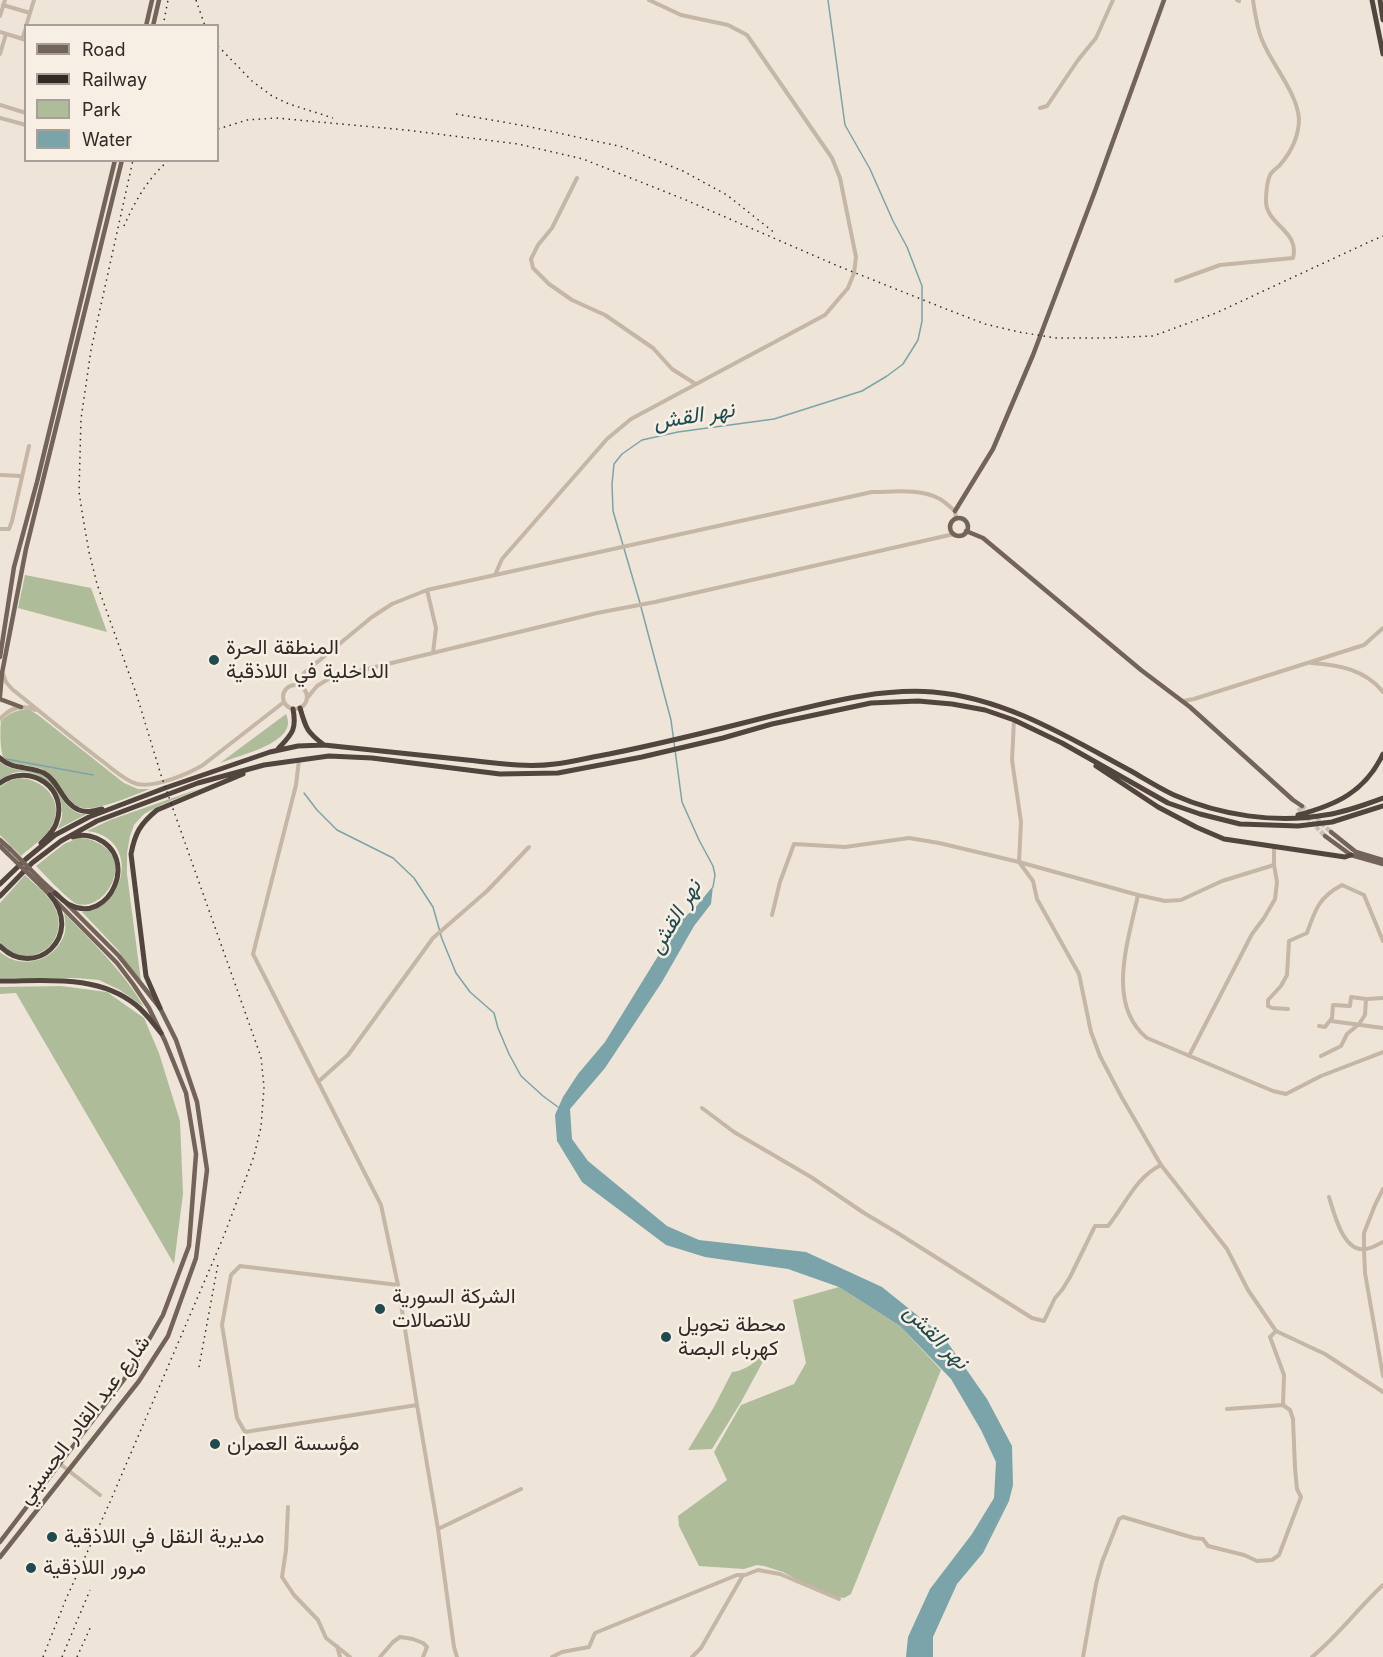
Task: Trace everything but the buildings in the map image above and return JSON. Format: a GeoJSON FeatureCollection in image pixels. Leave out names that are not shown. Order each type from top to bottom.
{"type":"FeatureCollection","features":[{"type":"Feature","properties":{"kind":"highway"},"geometry":{"type":"LineString","coordinates":[[1372,0],[1383,54]]}},
{"type":"Feature","properties":{"kind":"highway"},"geometry":{"type":"LineString","coordinates":[[1380,0],[1383,20]]}},
{"type":"Feature","properties":{"kind":"highway"},"geometry":{"type":"LineString","coordinates":[[1,882],[56,835],[89,817],[276,750],[324,745],[513,764],[553,765],[642,747],[848,698],[895,692],[933,692],[984,701],[1022,714],[1172,794],[1199,805],[1250,816],[1301,818],[1352,809],[1383,798]]}},
{"type":"Feature","properties":{"kind":"highway"},"geometry":{"type":"LineString","coordinates":[[1,895],[32,863],[61,842],[97,821],[198,783],[264,765],[329,756],[372,758],[500,774],[558,773],[642,757],[772,724],[871,704],[894,702],[918,701],[952,704],[985,710],[1014,720],[1062,743],[1168,803],[1240,824],[1310,825],[1352,817],[1383,806]]}},
{"type":"Feature","properties":{"kind":"highway"},"geometry":{"type":"LineString","coordinates":[[300,708],[311,735],[324,745]]}},
{"type":"Feature","properties":{"kind":"highway"},"geometry":{"type":"LineString","coordinates":[[276,750],[293,731],[296,723],[293,709]]}},
{"type":"Feature","properties":{"kind":"highway"},"geometry":{"type":"LineString","coordinates":[[1062,743],[1158,807],[1224,839],[1345,857],[1354,854]]}},
{"type":"Feature","properties":{"kind":"highway"},"geometry":{"type":"LineString","coordinates":[[1291,817],[1319,810],[1340,801],[1371,775],[1383,754]]}},
{"type":"Feature","properties":{"kind":"highway"},"geometry":{"type":"LineString","coordinates":[[0,758],[10,765],[43,773],[77,809],[87,812],[112,807]]}},
{"type":"Feature","properties":{"kind":"highway"},"geometry":{"type":"LineString","coordinates":[[160,1008],[146,976],[132,865],[131,854],[138,830],[157,810],[234,779],[252,769]]}},
{"type":"Feature","properties":{"kind":"highway"},"geometry":{"type":"LineString","coordinates":[[0,783],[19,775],[35,777],[49,786],[57,800],[58,812],[54,828],[26,859]]}},
{"type":"Feature","properties":{"kind":"highway"},"geometry":{"type":"LineString","coordinates":[[53,894],[72,906],[90,908],[96,906],[115,889],[119,869],[111,849],[100,840],[78,836],[61,842]]}},
{"type":"Feature","properties":{"kind":"highway"},"geometry":{"type":"LineString","coordinates":[[0,946],[10,954],[25,958],[41,955],[54,945],[62,930],[62,918],[53,894]]}},
{"type":"Feature","properties":{"kind":"highway"},"geometry":{"type":"LineString","coordinates":[[0,981],[66,981],[105,987],[135,1004],[161,1033]]}},
{"type":"Feature","properties":{"kind":"main road"},"geometry":{"type":"LineString","coordinates":[[146,24],[152,0]]}},
{"type":"Feature","properties":{"kind":"main road"},"geometry":{"type":"LineString","coordinates":[[153,24],[159,0]]}},
{"type":"Feature","properties":{"kind":"main road"},"geometry":{"type":"LineString","coordinates":[[955,511],[993,449],[1033,356],[1164,0]]}},
{"type":"Feature","properties":{"kind":"main road"},"geometry":{"type":"LineString","coordinates":[[0,657],[14,567],[37,482],[115,162]]}},
{"type":"Feature","properties":{"kind":"main road"},"geometry":{"type":"LineString","coordinates":[[21,707],[0,698],[2,673],[26,549],[122,162]]}},
{"type":"Feature","properties":{"kind":"main road"},"geometry":{"type":"LineString","coordinates":[[956,518],[964,520],[967,525],[966,531],[962,535],[954,534],[950,524],[956,518]]}},
{"type":"Feature","properties":{"kind":"main road"},"geometry":{"type":"LineString","coordinates":[[966,531],[983,538],[1183,701],[1300,807]]}},
{"type":"Feature","properties":{"kind":"main road"},"geometry":{"type":"LineString","coordinates":[[1331,832],[1354,854]]}},
{"type":"Feature","properties":{"kind":"main road"},"geometry":{"type":"LineString","coordinates":[[1325,836],[1354,854],[1383,862]]}},
{"type":"Feature","properties":{"kind":"main road"},"geometry":{"type":"LineString","coordinates":[[0,840],[9,851]]}},
{"type":"Feature","properties":{"kind":"main road"},"geometry":{"type":"LineString","coordinates":[[0,846],[9,851]]}},
{"type":"Feature","properties":{"kind":"main road","name":"شارع عبد القادر الحسيني"},"geometry":{"type":"LineString","coordinates":[[0,1557],[139,1381],[168,1336],[196,1258],[207,1170],[196,1102],[176,1040],[160,1008],[119,956],[9,851]]}},
{"type":"Feature","properties":{"kind":"main road","name":"شارع عبد القادر الحسيني"},"geometry":{"type":"LineString","coordinates":[[0,1542],[137,1360],[163,1315],[189,1246],[196,1154],[186,1093],[161,1033],[138,992],[117,963],[53,894]]}},
{"type":"Feature","properties":{"kind":"street"},"geometry":{"type":"LineString","coordinates":[[0,16],[4,0]]}},
{"type":"Feature","properties":{"kind":"street"},"geometry":{"type":"LineString","coordinates":[[27,24],[34,0]]}},
{"type":"Feature","properties":{"kind":"street"},"geometry":{"type":"LineString","coordinates":[[495,575],[502,559],[607,439],[631,419],[825,315],[848,288],[854,273],[856,257],[840,178],[832,158],[747,35],[728,25],[681,15],[649,0]]}},
{"type":"Feature","properties":{"kind":"street"},"geometry":{"type":"LineString","coordinates":[[1040,108],[1047,106],[1096,38],[1113,0]]}},
{"type":"Feature","properties":{"kind":"street"},"geometry":{"type":"LineString","coordinates":[[1176,280],[1220,265],[1293,258],[1292,240],[1274,219],[1266,205],[1270,174],[1289,153],[1298,133],[1299,118],[1294,101],[1263,41],[1256,20],[1253,0]]}},
{"type":"Feature","properties":{"kind":"street"},"geometry":{"type":"LineString","coordinates":[[3,6],[30,13]]}},
{"type":"Feature","properties":{"kind":"street"},"geometry":{"type":"LineString","coordinates":[[0,32],[24,39]]}},
{"type":"Feature","properties":{"kind":"street"},"geometry":{"type":"LineString","coordinates":[[0,54],[6,34]]}},
{"type":"Feature","properties":{"kind":"street"},"geometry":{"type":"LineString","coordinates":[[0,105],[24,112]]}},
{"type":"Feature","properties":{"kind":"street"},"geometry":{"type":"LineString","coordinates":[[0,118],[24,124]]}},
{"type":"Feature","properties":{"kind":"street"},"geometry":{"type":"LineString","coordinates":[[577,178],[552,228],[538,245],[531,259],[533,268],[549,284],[572,300],[605,315],[653,348],[672,369],[695,384]]}},
{"type":"Feature","properties":{"kind":"street"},"geometry":{"type":"LineString","coordinates":[[0,529],[9,529],[29,446]]}},
{"type":"Feature","properties":{"kind":"street"},"geometry":{"type":"LineString","coordinates":[[0,475],[22,476]]}},
{"type":"Feature","properties":{"kind":"street"},"geometry":{"type":"LineString","coordinates":[[297,685],[304,673],[372,617],[392,604],[427,590],[872,492],[904,491],[928,495],[941,500],[955,511],[956,518]]}},
{"type":"Feature","properties":{"kind":"street"},"geometry":{"type":"LineString","coordinates":[[284,702],[293,709],[300,708],[306,704],[308,697],[317,686],[330,678],[631,606],[954,534]]}},
{"type":"Feature","properties":{"kind":"street"},"geometry":{"type":"LineString","coordinates":[[427,590],[436,628],[433,653]]}},
{"type":"Feature","properties":{"kind":"street"},"geometry":{"type":"LineString","coordinates":[[0,616],[6,618]]}},
{"type":"Feature","properties":{"kind":"street"},"geometry":{"type":"LineString","coordinates":[[1183,701],[1364,645],[1383,628]]}},
{"type":"Feature","properties":{"kind":"street"},"geometry":{"type":"LineString","coordinates":[[1308,663],[1332,665],[1356,671],[1370,679],[1383,692]]}},
{"type":"Feature","properties":{"kind":"street"},"geometry":{"type":"LineString","coordinates":[[2,673],[6,682],[41,713],[102,761],[137,784],[153,784],[195,770],[203,765],[284,702],[285,691],[290,686],[297,685],[306,690],[308,697]]}},
{"type":"Feature","properties":{"kind":"street"},"geometry":{"type":"LineString","coordinates":[[0,719],[9,711],[21,707],[41,713]]}},
{"type":"Feature","properties":{"kind":"street"},"geometry":{"type":"LineString","coordinates":[[1014,720],[1012,760],[1021,822],[1019,862],[1033,881],[1037,899],[1079,974],[1091,1032],[1100,1056],[1121,1096],[1161,1165],[1227,1249],[1248,1290],[1276,1331],[1324,1354],[1383,1392]]}},
{"type":"Feature","properties":{"kind":"street"},"geometry":{"type":"LineString","coordinates":[[299,759],[296,785],[253,954],[381,1205],[398,1285],[457,1657]]}},
{"type":"Feature","properties":{"kind":"street"},"geometry":{"type":"LineString","coordinates":[[772,915],[780,882],[794,844],[845,846],[909,838],[1019,862],[1165,901],[1181,900],[1222,881],[1274,865]]}},
{"type":"Feature","properties":{"kind":"street"},"geometry":{"type":"LineString","coordinates":[[1189,1056],[1252,934],[1275,899],[1277,882],[1274,846]]}},
{"type":"Feature","properties":{"kind":"street"},"geometry":{"type":"LineString","coordinates":[[318,1082],[348,1055],[433,938],[487,891],[528,847]]}},
{"type":"Feature","properties":{"kind":"street"},"geometry":{"type":"LineString","coordinates":[[1288,1009],[1272,1008],[1268,1006],[1268,1000],[1281,986],[1287,975],[1289,941],[1307,933],[1316,908],[1331,891],[1342,885],[1364,895],[1383,941]]}},
{"type":"Feature","properties":{"kind":"street"},"geometry":{"type":"LineString","coordinates":[[1138,895],[1123,966],[1122,988],[1129,1014],[1139,1032],[1147,1038],[1273,1091],[1286,1094],[1329,1073],[1383,1052]]}},
{"type":"Feature","properties":{"kind":"street"},"geometry":{"type":"LineString","coordinates":[[1319,1026],[1325,1027],[1332,1017],[1333,1005],[1350,1005],[1351,997],[1383,998]]}},
{"type":"Feature","properties":{"kind":"street"},"geometry":{"type":"LineString","coordinates":[[1321,1056],[1341,1046],[1347,1034],[1359,1024],[1365,1015],[1366,999]]}},
{"type":"Feature","properties":{"kind":"street"},"geometry":{"type":"LineString","coordinates":[[1330,1020],[1383,1028]]}},
{"type":"Feature","properties":{"kind":"street"},"geometry":{"type":"LineString","coordinates":[[702,1108],[734,1132],[811,1177],[1024,1314],[1042,1321],[1070,1277],[1095,1226],[1108,1226],[1132,1189],[1161,1165]]}},
{"type":"Feature","properties":{"kind":"street"},"geometry":{"type":"LineString","coordinates":[[1383,1189],[1364,1233],[1365,1273],[1383,1376]]}},
{"type":"Feature","properties":{"kind":"street"},"geometry":{"type":"LineString","coordinates":[[1329,1197],[1336,1223],[1347,1241],[1364,1250],[1383,1242]]}},
{"type":"Feature","properties":{"kind":"street"},"geometry":{"type":"LineString","coordinates":[[398,1285],[240,1266],[231,1275],[222,1325],[237,1418],[245,1432],[417,1405]]}},
{"type":"Feature","properties":{"kind":"street"},"geometry":{"type":"LineString","coordinates":[[1276,1331],[1270,1337],[1284,1375],[1283,1405]]}},
{"type":"Feature","properties":{"kind":"street"},"geometry":{"type":"LineString","coordinates":[[1083,1657],[1095,1584],[1119,1519],[1123,1517],[1203,1539],[1208,1546],[1244,1555],[1257,1561],[1272,1560],[1279,1555],[1301,1497],[1297,1489],[1293,1419],[1290,1410],[1283,1405],[1227,1409]]}},
{"type":"Feature","properties":{"kind":"street"},"geometry":{"type":"LineString","coordinates":[[60,1464],[100,1495]]}},
{"type":"Feature","properties":{"kind":"street"},"geometry":{"type":"LineString","coordinates":[[438,1529],[521,1490]]}},
{"type":"Feature","properties":{"kind":"street"},"geometry":{"type":"LineString","coordinates":[[288,1507],[282,1577],[318,1620],[326,1638],[350,1657]]}},
{"type":"Feature","properties":{"kind":"street"},"geometry":{"type":"LineString","coordinates":[[552,1657],[589,1647],[595,1633],[736,1575],[758,1570],[780,1574],[839,1599]]}},
{"type":"Feature","properties":{"kind":"street"},"geometry":{"type":"LineString","coordinates":[[692,1657],[701,1648],[743,1575]]}},
{"type":"Feature","properties":{"kind":"street"},"geometry":{"type":"LineString","coordinates":[[1312,1657],[1383,1585]]}},
{"type":"Feature","properties":{"kind":"street"},"geometry":{"type":"LineString","coordinates":[[380,1657],[400,1637],[423,1643],[427,1647],[423,1657]]}},
{"type":"Feature","properties":{"kind":"street"},"geometry":{"type":"LineString","coordinates":[[337,1646],[340,1657]]}},
{"type":"Feature","properties":{"kind":"green space"},"geometry":{"type":"Polygon","coordinates":[[[25,575],[91,588],[107,632],[18,608],[25,575]]]}},
{"type":"Feature","properties":{"kind":"green space"},"geometry":{"type":"Polygon","coordinates":[[[28,709],[124,783],[138,789],[150,789],[97,807],[77,806],[47,772],[4,758],[0,735],[1,721],[13,712],[28,709]]]}},
{"type":"Feature","properties":{"kind":"green space"},"geometry":{"type":"Polygon","coordinates":[[[286,714],[287,728],[276,740],[258,750],[220,763],[286,714]]]}},
{"type":"Feature","properties":{"kind":"green space"},"geometry":{"type":"Polygon","coordinates":[[[0,762],[11,768],[41,774],[51,782],[73,811],[87,814],[58,829],[62,818],[62,806],[59,797],[48,782],[32,773],[22,772],[13,773],[0,780],[0,762]]]}},
{"type":"Feature","properties":{"kind":"green space"},"geometry":{"type":"Polygon","coordinates":[[[19,778],[37,782],[44,787],[54,800],[56,808],[52,826],[21,856],[0,835],[0,787],[19,778]]]}},
{"type":"Feature","properties":{"kind":"green space"},"geometry":{"type":"Polygon","coordinates":[[[201,788],[144,814],[134,825],[130,836],[127,874],[141,981],[117,949],[82,912],[98,907],[110,898],[118,885],[122,872],[121,858],[115,845],[104,836],[87,831],[110,820],[201,788]]]}},
{"type":"Feature","properties":{"kind":"green space"},"geometry":{"type":"Polygon","coordinates":[[[78,838],[96,842],[108,850],[114,860],[115,871],[112,882],[98,900],[88,904],[73,902],[36,866],[64,844],[78,838]]]}},
{"type":"Feature","properties":{"kind":"green space"},"geometry":{"type":"Polygon","coordinates":[[[25,875],[54,906],[58,920],[58,932],[44,951],[22,956],[10,952],[0,942],[0,903],[25,875]]]}},
{"type":"Feature","properties":{"kind":"green space"},"geometry":{"type":"Polygon","coordinates":[[[64,913],[117,969],[144,1007],[120,990],[99,980],[0,978],[0,952],[9,958],[28,962],[47,956],[55,950],[65,932],[64,913]]]}},
{"type":"Feature","properties":{"kind":"green space"},"geometry":{"type":"Polygon","coordinates":[[[61,986],[107,992],[144,1018],[159,1053],[180,1121],[183,1194],[174,1264],[16,993],[0,994],[0,987],[61,986]]]}},
{"type":"Feature","properties":{"kind":"green space"},"geometry":{"type":"Polygon","coordinates":[[[839,1287],[900,1326],[941,1370],[851,1594],[844,1598],[838,1597],[783,1572],[764,1566],[757,1565],[744,1569],[699,1566],[679,1526],[678,1516],[727,1480],[714,1452],[741,1405],[794,1384],[806,1363],[793,1300],[839,1287]]]}},
{"type":"Feature","properties":{"kind":"green space"},"geometry":{"type":"Polygon","coordinates":[[[762,1350],[767,1354],[712,1449],[688,1450],[732,1372],[750,1365],[758,1358],[762,1350]]]}},
{"type":"Feature","properties":{"kind":"water"},"geometry":{"type":"Polygon","coordinates":[[[713,886],[711,904],[694,926],[662,982],[605,1068],[570,1109],[572,1139],[588,1161],[667,1226],[699,1240],[806,1252],[882,1287],[943,1336],[987,1399],[1012,1446],[1013,1485],[1009,1501],[983,1553],[957,1584],[933,1637],[933,1657],[906,1657],[908,1637],[930,1589],[972,1534],[994,1498],[996,1462],[981,1430],[951,1379],[900,1326],[839,1287],[788,1269],[705,1257],[666,1245],[582,1182],[557,1141],[555,1115],[563,1097],[578,1074],[605,1042],[679,922],[695,908],[713,886]]]}},
{"type":"Feature","properties":{"kind":"waterway","name":"نهر القش"},"geometry":{"type":"LineString","coordinates":[[640,603],[613,511],[614,464],[622,454],[642,440],[678,432],[774,419],[862,391],[903,364],[918,340],[922,321],[922,286],[907,247],[870,169],[845,125],[828,0]]}},
{"type":"Feature","properties":{"kind":"waterway","name":"نهر القش"},"geometry":{"type":"LineString","coordinates":[[641,607],[671,720],[682,802],[713,866],[715,875],[713,887]]}},
{"type":"Feature","properties":{"kind":"waterway"},"geometry":{"type":"LineString","coordinates":[[6,759],[93,775]]}},
{"type":"Feature","properties":{"kind":"waterway"},"geometry":{"type":"LineString","coordinates":[[304,793],[337,830],[393,858],[414,878],[433,907],[442,939],[456,973],[470,992],[494,1013],[509,1054],[521,1076],[558,1107]]}},
{"type":"Feature","properties":{"kind":"tunnel"},"geometry":{"type":"LineString","coordinates":[[1302,806],[1331,832]]}},
{"type":"Feature","properties":{"kind":"tunnel"},"geometry":{"type":"LineString","coordinates":[[1298,808],[1325,836]]}},
{"type":"Feature","properties":{"kind":"railway"},"geometry":{"type":"LineString","coordinates":[[163,24],[168,0]]}},
{"type":"Feature","properties":{"kind":"railway"},"geometry":{"type":"LineString","coordinates":[[196,0],[204,24]]}},
{"type":"Feature","properties":{"kind":"railway"},"geometry":{"type":"LineString","coordinates":[[219,47],[252,81],[272,96],[333,118]]}},
{"type":"Feature","properties":{"kind":"railway"},"geometry":{"type":"LineString","coordinates":[[456,114],[623,147],[683,171],[727,195],[776,234]]}},
{"type":"Feature","properties":{"kind":"railway"},"geometry":{"type":"LineString","coordinates":[[219,129],[247,120],[276,118],[406,130],[518,144],[583,159],[686,200],[838,266],[985,324],[1055,338],[1153,336],[1216,313],[1383,236]]}},
{"type":"Feature","properties":{"kind":"railway"},"geometry":{"type":"LineString","coordinates":[[43,1657],[223,1238],[254,1156],[261,1127],[264,1087],[261,1057],[161,775],[137,696],[97,584],[79,492],[81,419],[91,350],[133,162]]}},
{"type":"Feature","properties":{"kind":"railway"},"geometry":{"type":"LineString","coordinates":[[124,226],[143,190],[167,162]]}},
{"type":"Feature","properties":{"kind":"railway"},"geometry":{"type":"LineString","coordinates":[[199,1367],[218,1264]]}},
{"type":"Feature","properties":{"kind":"railway"},"geometry":{"type":"LineString","coordinates":[[62,1657],[90,1590]]}},
{"type":"Feature","properties":{"kind":"railway"},"geometry":{"type":"LineString","coordinates":[[77,1657],[91,1626]]}},
{"type":"Feature","properties":{"kind":"place","name":"المنطقة الحرة الداخلية في اللاذقية"},"geometry":{"type":"Point","coordinates":[214,660]}},
{"type":"Feature","properties":{"kind":"place","name":"الشركة السورية للاتصالات"},"geometry":{"type":"Point","coordinates":[380,1309]}},
{"type":"Feature","properties":{"kind":"place","name":"محطة تحويل كهرباء البصة"},"geometry":{"type":"Point","coordinates":[666,1337]}},
{"type":"Feature","properties":{"kind":"place","name":"مؤسسة العمران"},"geometry":{"type":"Point","coordinates":[215,1444]}},
{"type":"Feature","properties":{"kind":"place","name":"مديرية النقل في اللاذقية"},"geometry":{"type":"Point","coordinates":[52,1537]}},
{"type":"Feature","properties":{"kind":"place","name":"مرور اللاذقية"},"geometry":{"type":"Point","coordinates":[31,1568]}}]}
